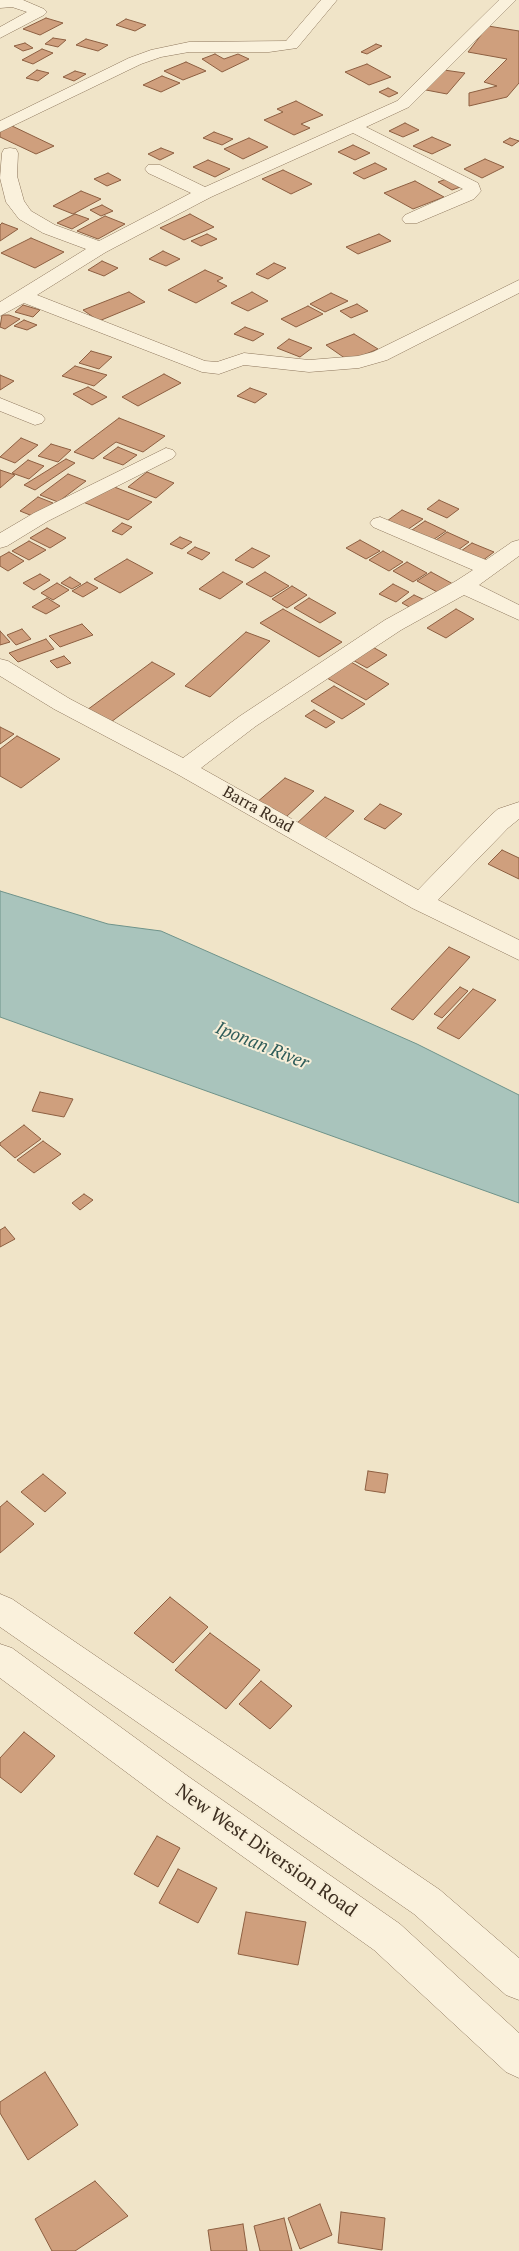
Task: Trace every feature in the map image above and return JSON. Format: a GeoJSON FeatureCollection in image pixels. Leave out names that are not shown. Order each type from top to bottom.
{"type":"FeatureCollection","features":[{"type":"Feature","properties":{"kind":"street"},"geometry":{"type":"LineString","coordinates":[[0,127],[135,61],[157,53],[189,47],[269,47],[291,45],[330,0]]}},
{"type":"Feature","properties":{"kind":"street"},"geometry":{"type":"LineString","coordinates":[[0,310],[100,248],[205,193],[397,107],[413,97],[508,0]]}},
{"type":"Feature","properties":{"kind":"street"},"geometry":{"type":"LineString","coordinates":[[0,3],[14,2],[39,12],[35,17],[0,33]]}},
{"type":"Feature","properties":{"kind":"street"},"geometry":{"type":"LineString","coordinates":[[354,127],[472,188],[468,195],[411,219]]}},
{"type":"Feature","properties":{"kind":"street"},"geometry":{"type":"LineString","coordinates":[[10,153],[8,176],[15,202],[25,215],[49,229],[100,248]]}},
{"type":"Feature","properties":{"kind":"street"},"geometry":{"type":"LineString","coordinates":[[154,169],[205,193]]}},
{"type":"Feature","properties":{"kind":"street"},"geometry":{"type":"LineString","coordinates":[[22,296],[213,368],[236,360],[309,366],[359,362],[380,356],[519,286]]}},
{"type":"Feature","properties":{"kind":"street"},"geometry":{"type":"LineString","coordinates":[[380,356],[394,371]]}},
{"type":"Feature","properties":{"kind":"street"},"geometry":{"type":"LineString","coordinates":[[0,404],[35,419]]}},
{"type":"Feature","properties":{"kind":"street"},"geometry":{"type":"LineString","coordinates":[[0,542],[41,517],[166,454]]}},
{"type":"Feature","properties":{"kind":"street"},"geometry":{"type":"LineString","coordinates":[[380,523],[490,570]]}},
{"type":"Feature","properties":{"kind":"street"},"geometry":{"type":"LineString","coordinates":[[185,769],[248,721],[385,630],[490,570],[519,546]]}},
{"type":"Feature","properties":{"kind":"street"},"geometry":{"type":"LineString","coordinates":[[464,586],[519,613]]}},
{"type":"Feature","properties":{"kind":"street","name":"Barra Road"},"geometry":{"type":"LineString","coordinates":[[0,666],[62,704],[185,769],[421,902],[519,952]]}},
{"type":"Feature","properties":{"kind":"street"},"geometry":{"type":"LineString","coordinates":[[421,902],[499,822],[507,815],[519,810]]}},
{"type":"Feature","properties":{"kind":"street"},"geometry":{"type":"LineString","coordinates":[[0,1609],[427,1902],[503,1966],[519,1982]]}},
{"type":"Feature","properties":{"kind":"street","name":"New West Diversion Road"},"geometry":{"type":"LineString","coordinates":[[0,1659],[177,1789],[387,1937],[519,2059]]}},
{"type":"Feature","properties":{"kind":"water","name":"Iponan River"},"geometry":{"type":"Polygon","coordinates":[[[0,891],[108,924],[161,931],[417,1044],[519,1095],[519,1203],[0,1017],[0,891]]]}},
{"type":"Feature","properties":{"kind":"building"},"geometry":{"type":"Polygon","coordinates":[[[46,18],[63,23],[40,35],[23,29],[46,18]]]}},
{"type":"Feature","properties":{"kind":"building"},"geometry":{"type":"Polygon","coordinates":[[[126,19],[146,25],[135,31],[116,25],[126,19]]]}},
{"type":"Feature","properties":{"kind":"building"},"geometry":{"type":"Polygon","coordinates":[[[488,26],[519,31],[519,83],[507,97],[469,106],[469,93],[497,86],[484,82],[507,59],[468,52],[488,26]]]}},
{"type":"Feature","properties":{"kind":"building"},"geometry":{"type":"Polygon","coordinates":[[[53,38],[66,40],[58,47],[45,44],[53,38]]]}},
{"type":"Feature","properties":{"kind":"building"},"geometry":{"type":"Polygon","coordinates":[[[86,39],[108,45],[98,51],[76,45],[86,39]]]}},
{"type":"Feature","properties":{"kind":"building"},"geometry":{"type":"Polygon","coordinates":[[[25,43],[33,48],[23,51],[14,46],[25,43]]]}},
{"type":"Feature","properties":{"kind":"building"},"geometry":{"type":"Polygon","coordinates":[[[376,44],[382,46],[367,54],[361,52],[376,44]]]}},
{"type":"Feature","properties":{"kind":"building"},"geometry":{"type":"Polygon","coordinates":[[[42,49],[53,53],[33,64],[22,60],[42,49]]]}},
{"type":"Feature","properties":{"kind":"building"},"geometry":{"type":"Polygon","coordinates":[[[215,54],[224,59],[238,54],[249,59],[222,72],[202,59],[215,54]]]}},
{"type":"Feature","properties":{"kind":"building"},"geometry":{"type":"Polygon","coordinates":[[[186,62],[206,71],[183,80],[164,71],[186,62]]]}},
{"type":"Feature","properties":{"kind":"building"},"geometry":{"type":"Polygon","coordinates":[[[367,64],[391,77],[369,85],[345,72],[367,64]]]}},
{"type":"Feature","properties":{"kind":"building"},"geometry":{"type":"Polygon","coordinates":[[[37,70],[49,73],[38,81],[26,78],[37,70]]]}},
{"type":"Feature","properties":{"kind":"building"},"geometry":{"type":"Polygon","coordinates":[[[444,70],[465,73],[447,94],[426,90],[444,70]]]}},
{"type":"Feature","properties":{"kind":"building"},"geometry":{"type":"Polygon","coordinates":[[[75,71],[86,74],[74,81],[63,77],[75,71]]]}},
{"type":"Feature","properties":{"kind":"building"},"geometry":{"type":"Polygon","coordinates":[[[162,76],[180,83],[161,92],[143,85],[162,76]]]}},
{"type":"Feature","properties":{"kind":"building"},"geometry":{"type":"Polygon","coordinates":[[[388,88],[398,93],[389,97],[379,92],[388,88]]]}},
{"type":"Feature","properties":{"kind":"building"},"geometry":{"type":"Polygon","coordinates":[[[296,101],[323,115],[301,124],[310,128],[294,135],[264,120],[283,112],[277,109],[296,101]]]}},
{"type":"Feature","properties":{"kind":"building"},"geometry":{"type":"Polygon","coordinates":[[[405,123],[419,130],[403,137],[389,131],[405,123]]]}},
{"type":"Feature","properties":{"kind":"building"},"geometry":{"type":"Polygon","coordinates":[[[10,125],[54,146],[36,154],[0,137],[0,130],[10,125]]]}},
{"type":"Feature","properties":{"kind":"building"},"geometry":{"type":"Polygon","coordinates":[[[214,132],[233,139],[222,145],[203,138],[214,132]]]}},
{"type":"Feature","properties":{"kind":"building"},"geometry":{"type":"Polygon","coordinates":[[[432,137],[451,145],[432,154],[413,146],[432,137]]]}},
{"type":"Feature","properties":{"kind":"building"},"geometry":{"type":"Polygon","coordinates":[[[249,138],[268,147],[243,159],[224,149],[249,138]]]}},
{"type":"Feature","properties":{"kind":"building"},"geometry":{"type":"Polygon","coordinates":[[[510,138],[519,141],[512,146],[503,142],[510,138]]]}},
{"type":"Feature","properties":{"kind":"building"},"geometry":{"type":"Polygon","coordinates":[[[353,145],[370,153],[355,160],[338,152],[353,145]]]}},
{"type":"Feature","properties":{"kind":"building"},"geometry":{"type":"Polygon","coordinates":[[[161,148],[174,153],[160,160],[148,154],[161,148]]]}},
{"type":"Feature","properties":{"kind":"building"},"geometry":{"type":"Polygon","coordinates":[[[485,159],[504,167],[482,178],[464,169],[485,159]]]}},
{"type":"Feature","properties":{"kind":"building"},"geometry":{"type":"Polygon","coordinates":[[[208,160],[230,169],[215,177],[193,167],[208,160]]]}},
{"type":"Feature","properties":{"kind":"building"},"geometry":{"type":"Polygon","coordinates":[[[375,163],[387,169],[364,179],[353,173],[375,163]]]}},
{"type":"Feature","properties":{"kind":"building"},"geometry":{"type":"Polygon","coordinates":[[[283,170],[312,184],[291,194],[262,179],[283,170]]]}},
{"type":"Feature","properties":{"kind":"building"},"geometry":{"type":"Polygon","coordinates":[[[108,173],[121,180],[107,186],[94,179],[108,173]]]}},
{"type":"Feature","properties":{"kind":"building"},"geometry":{"type":"Polygon","coordinates":[[[452,177],[466,185],[452,190],[438,182],[452,177]]]}},
{"type":"Feature","properties":{"kind":"building"},"geometry":{"type":"Polygon","coordinates":[[[415,181],[444,197],[413,209],[384,193],[415,181]]]}},
{"type":"Feature","properties":{"kind":"building"},"geometry":{"type":"Polygon","coordinates":[[[81,191],[101,199],[73,214],[53,206],[81,191]]]}},
{"type":"Feature","properties":{"kind":"building"},"geometry":{"type":"Polygon","coordinates":[[[102,205],[113,211],[101,216],[90,210],[102,205]]]}},
{"type":"Feature","properties":{"kind":"building"},"geometry":{"type":"Polygon","coordinates":[[[75,214],[89,219],[72,229],[57,223],[75,214]]]}},
{"type":"Feature","properties":{"kind":"building"},"geometry":{"type":"Polygon","coordinates":[[[190,214],[214,227],[184,240],[160,228],[190,214]]]}},
{"type":"Feature","properties":{"kind":"building"},"geometry":{"type":"Polygon","coordinates":[[[105,216],[125,224],[98,239],[77,231],[105,216]]]}},
{"type":"Feature","properties":{"kind":"building"},"geometry":{"type":"Polygon","coordinates":[[[2,223],[18,229],[0,241],[0,225],[2,223]]]}},
{"type":"Feature","properties":{"kind":"building"},"geometry":{"type":"Polygon","coordinates":[[[207,234],[217,239],[201,246],[191,241],[207,234]]]}},
{"type":"Feature","properties":{"kind":"building"},"geometry":{"type":"Polygon","coordinates":[[[379,234],[391,241],[358,254],[346,247],[379,234]]]}},
{"type":"Feature","properties":{"kind":"building"},"geometry":{"type":"Polygon","coordinates":[[[31,238],[64,252],[35,268],[1,253],[31,238]]]}},
{"type":"Feature","properties":{"kind":"building"},"geometry":{"type":"Polygon","coordinates":[[[163,251],[180,259],[166,266],[149,259],[163,251]]]}},
{"type":"Feature","properties":{"kind":"building"},"geometry":{"type":"Polygon","coordinates":[[[102,261],[118,268],[104,276],[88,270],[102,261]]]}},
{"type":"Feature","properties":{"kind":"building"},"geometry":{"type":"Polygon","coordinates":[[[274,263],[286,268],[268,279],[256,274],[274,263]]]}},
{"type":"Feature","properties":{"kind":"building"},"geometry":{"type":"Polygon","coordinates":[[[205,270],[223,278],[217,281],[227,286],[196,303],[168,290],[205,270]]]}},
{"type":"Feature","properties":{"kind":"building"},"geometry":{"type":"Polygon","coordinates":[[[129,292],[145,302],[99,321],[83,310],[129,292]]]}},
{"type":"Feature","properties":{"kind":"building"},"geometry":{"type":"Polygon","coordinates":[[[252,292],[268,301],[248,311],[231,303],[252,292]]]}},
{"type":"Feature","properties":{"kind":"building"},"geometry":{"type":"Polygon","coordinates":[[[331,293],[348,301],[325,312],[310,304],[331,293]]]}},
{"type":"Feature","properties":{"kind":"building"},"geometry":{"type":"Polygon","coordinates":[[[357,304],[368,311],[351,318],[340,311],[357,304]]]}},
{"type":"Feature","properties":{"kind":"building"},"geometry":{"type":"Polygon","coordinates":[[[23,305],[40,310],[33,317],[15,312],[23,305]]]}},
{"type":"Feature","properties":{"kind":"building"},"geometry":{"type":"Polygon","coordinates":[[[308,306],[323,314],[296,327],[281,319],[308,306]]]}},
{"type":"Feature","properties":{"kind":"building"},"geometry":{"type":"Polygon","coordinates":[[[2,315],[9,315],[20,319],[5,329],[0,327],[2,315]]]}},
{"type":"Feature","properties":{"kind":"building"},"geometry":{"type":"Polygon","coordinates":[[[24,320],[37,325],[27,330],[14,326],[24,320]]]}},
{"type":"Feature","properties":{"kind":"building"},"geometry":{"type":"Polygon","coordinates":[[[245,327],[264,334],[253,341],[234,334],[245,327]]]}},
{"type":"Feature","properties":{"kind":"building"},"geometry":{"type":"Polygon","coordinates":[[[354,334],[378,349],[349,361],[326,345],[354,334]]]}},
{"type":"Feature","properties":{"kind":"building"},"geometry":{"type":"Polygon","coordinates":[[[289,339],[312,348],[300,357],[277,348],[289,339]]]}},
{"type":"Feature","properties":{"kind":"building"},"geometry":{"type":"Polygon","coordinates":[[[91,351],[112,357],[99,369],[79,363],[91,351]]]}},
{"type":"Feature","properties":{"kind":"building"},"geometry":{"type":"Polygon","coordinates":[[[75,366],[107,375],[94,386],[62,376],[75,366]]]}},
{"type":"Feature","properties":{"kind":"building"},"geometry":{"type":"Polygon","coordinates":[[[164,374],[181,383],[138,406],[122,397],[164,374]]]}},
{"type":"Feature","properties":{"kind":"building"},"geometry":{"type":"Polygon","coordinates":[[[0,375],[14,381],[0,390],[0,375]]]}},
{"type":"Feature","properties":{"kind":"building"},"geometry":{"type":"Polygon","coordinates":[[[88,387],[107,397],[92,405],[73,394],[88,387]]]}},
{"type":"Feature","properties":{"kind":"building"},"geometry":{"type":"Polygon","coordinates":[[[250,388],[267,394],[255,403],[237,396],[250,388]]]}},
{"type":"Feature","properties":{"kind":"building"},"geometry":{"type":"Polygon","coordinates":[[[119,418],[165,436],[143,452],[116,442],[93,459],[74,452],[119,418]]]}},
{"type":"Feature","properties":{"kind":"building"},"geometry":{"type":"Polygon","coordinates":[[[21,438],[38,445],[15,463],[0,457],[21,438]]]}},
{"type":"Feature","properties":{"kind":"building"},"geometry":{"type":"Polygon","coordinates":[[[51,444],[71,450],[58,462],[38,456],[51,444]]]}},
{"type":"Feature","properties":{"kind":"building"},"geometry":{"type":"Polygon","coordinates":[[[118,447],[137,455],[123,465],[103,458],[118,447]]]}},
{"type":"Feature","properties":{"kind":"building"},"geometry":{"type":"Polygon","coordinates":[[[66,459],[75,463],[35,490],[24,485],[66,459]]]}},
{"type":"Feature","properties":{"kind":"building"},"geometry":{"type":"Polygon","coordinates":[[[28,460],[44,466],[29,479],[12,473],[28,460]]]}},
{"type":"Feature","properties":{"kind":"building"},"geometry":{"type":"Polygon","coordinates":[[[0,470],[15,475],[0,488],[0,470]]]}},
{"type":"Feature","properties":{"kind":"building"},"geometry":{"type":"Polygon","coordinates":[[[147,472],[174,483],[156,498],[128,487],[147,472]]]}},
{"type":"Feature","properties":{"kind":"building"},"geometry":{"type":"Polygon","coordinates":[[[68,474],[86,481],[58,502],[40,495],[68,474]]]}},
{"type":"Feature","properties":{"kind":"building"},"geometry":{"type":"Polygon","coordinates":[[[107,484],[152,502],[128,520],[83,502],[107,484]]]}},
{"type":"Feature","properties":{"kind":"building"},"geometry":{"type":"Polygon","coordinates":[[[38,497],[53,503],[35,517],[20,511],[38,497]]]}},
{"type":"Feature","properties":{"kind":"building"},"geometry":{"type":"Polygon","coordinates":[[[439,500],[459,509],[447,518],[427,509],[439,500]]]}},
{"type":"Feature","properties":{"kind":"building"},"geometry":{"type":"Polygon","coordinates":[[[402,510],[423,519],[407,530],[387,521],[402,510]]]}},
{"type":"Feature","properties":{"kind":"building"},"geometry":{"type":"Polygon","coordinates":[[[425,521],[446,531],[433,540],[412,530],[425,521]]]}},
{"type":"Feature","properties":{"kind":"building"},"geometry":{"type":"Polygon","coordinates":[[[122,523],[132,527],[122,535],[112,531],[122,523]]]}},
{"type":"Feature","properties":{"kind":"building"},"geometry":{"type":"Polygon","coordinates":[[[47,528],[66,538],[50,548],[30,538],[47,528]]]}},
{"type":"Feature","properties":{"kind":"building"},"geometry":{"type":"Polygon","coordinates":[[[447,532],[469,542],[458,550],[436,540],[447,532]]]}},
{"type":"Feature","properties":{"kind":"building"},"geometry":{"type":"Polygon","coordinates":[[[180,537],[192,542],[182,549],[170,544],[180,537]]]}},
{"type":"Feature","properties":{"kind":"building"},"geometry":{"type":"Polygon","coordinates":[[[360,540],[380,551],[366,559],[346,548],[360,540]]]}},
{"type":"Feature","properties":{"kind":"building"},"geometry":{"type":"Polygon","coordinates":[[[29,541],[46,550],[29,560],[12,551],[29,541]]]}},
{"type":"Feature","properties":{"kind":"building"},"geometry":{"type":"Polygon","coordinates":[[[472,543],[494,552],[482,561],[461,551],[472,543]]]}},
{"type":"Feature","properties":{"kind":"building"},"geometry":{"type":"Polygon","coordinates":[[[195,547],[210,553],[202,560],[187,553],[195,547]]]}},
{"type":"Feature","properties":{"kind":"building"},"geometry":{"type":"Polygon","coordinates":[[[252,548],[270,556],[253,568],[235,560],[252,548]]]}},
{"type":"Feature","properties":{"kind":"building"},"geometry":{"type":"Polygon","coordinates":[[[383,551],[403,562],[389,571],[369,560],[383,551]]]}},
{"type":"Feature","properties":{"kind":"building"},"geometry":{"type":"Polygon","coordinates":[[[9,552],[24,561],[8,571],[0,566],[0,557],[9,552]]]}},
{"type":"Feature","properties":{"kind":"building"},"geometry":{"type":"Polygon","coordinates":[[[127,559],[153,573],[120,593],[94,579],[127,559]]]}},
{"type":"Feature","properties":{"kind":"building"},"geometry":{"type":"Polygon","coordinates":[[[407,562],[427,573],[413,582],[393,571],[407,562]]]}},
{"type":"Feature","properties":{"kind":"building"},"geometry":{"type":"Polygon","coordinates":[[[223,572],[243,582],[220,599],[199,589],[223,572]]]}},
{"type":"Feature","properties":{"kind":"building"},"geometry":{"type":"Polygon","coordinates":[[[265,572],[289,586],[271,597],[246,584],[265,572]]]}},
{"type":"Feature","properties":{"kind":"building"},"geometry":{"type":"Polygon","coordinates":[[[431,572],[453,584],[439,593],[417,581],[431,572]]]}},
{"type":"Feature","properties":{"kind":"building"},"geometry":{"type":"Polygon","coordinates":[[[40,574],[50,580],[34,590],[23,583],[40,574]]]}},
{"type":"Feature","properties":{"kind":"building"},"geometry":{"type":"Polygon","coordinates":[[[70,577],[81,584],[72,589],[61,583],[70,577]]]}},
{"type":"Feature","properties":{"kind":"building"},"geometry":{"type":"Polygon","coordinates":[[[87,582],[98,588],[83,597],[72,591],[87,582]]]}},
{"type":"Feature","properties":{"kind":"building"},"geometry":{"type":"Polygon","coordinates":[[[57,583],[69,590],[53,600],[41,593],[57,583]]]}},
{"type":"Feature","properties":{"kind":"building"},"geometry":{"type":"Polygon","coordinates":[[[393,584],[409,592],[396,602],[379,594],[393,584]]]}},
{"type":"Feature","properties":{"kind":"building"},"geometry":{"type":"Polygon","coordinates":[[[292,586],[307,595],[287,608],[272,599],[292,586]]]}},
{"type":"Feature","properties":{"kind":"building"},"geometry":{"type":"Polygon","coordinates":[[[414,595],[425,600],[413,609],[402,603],[414,595]]]}},
{"type":"Feature","properties":{"kind":"building"},"geometry":{"type":"Polygon","coordinates":[[[47,598],[60,606],[46,614],[32,607],[47,598]]]}},
{"type":"Feature","properties":{"kind":"building"},"geometry":{"type":"Polygon","coordinates":[[[309,598],[336,613],[320,623],[294,608],[309,598]]]}},
{"type":"Feature","properties":{"kind":"building"},"geometry":{"type":"Polygon","coordinates":[[[283,609],[342,642],[319,657],[260,623],[283,609]]]}},
{"type":"Feature","properties":{"kind":"building"},"geometry":{"type":"Polygon","coordinates":[[[456,609],[474,619],[446,638],[427,628],[456,609]]]}},
{"type":"Feature","properties":{"kind":"building"},"geometry":{"type":"Polygon","coordinates":[[[82,624],[93,635],[60,647],[49,636],[82,624]]]}},
{"type":"Feature","properties":{"kind":"building"},"geometry":{"type":"Polygon","coordinates":[[[22,629],[31,639],[16,645],[7,635],[22,629]]]}},
{"type":"Feature","properties":{"kind":"building"},"geometry":{"type":"Polygon","coordinates":[[[0,631],[10,642],[0,645],[0,631]]]}},
{"type":"Feature","properties":{"kind":"building"},"geometry":{"type":"Polygon","coordinates":[[[246,632],[270,641],[210,697],[185,686],[246,632]]]}},
{"type":"Feature","properties":{"kind":"building"},"geometry":{"type":"Polygon","coordinates":[[[46,639],[54,649],[18,662],[9,653],[46,639]]]}},
{"type":"Feature","properties":{"kind":"building"},"geometry":{"type":"Polygon","coordinates":[[[369,645],[387,655],[367,668],[349,658],[369,645]]]}},
{"type":"Feature","properties":{"kind":"building"},"geometry":{"type":"Polygon","coordinates":[[[64,656],[71,663],[57,668],[50,661],[64,656]]]}},
{"type":"Feature","properties":{"kind":"building"},"geometry":{"type":"Polygon","coordinates":[[[152,662],[175,674],[111,722],[87,710],[152,662]]]}},
{"type":"Feature","properties":{"kind":"building"},"geometry":{"type":"Polygon","coordinates":[[[351,662],[389,684],[366,700],[327,678],[351,662]]]}},
{"type":"Feature","properties":{"kind":"building"},"geometry":{"type":"Polygon","coordinates":[[[334,686],[365,704],[342,719],[311,701],[334,686]]]}},
{"type":"Feature","properties":{"kind":"building"},"geometry":{"type":"Polygon","coordinates":[[[314,710],[335,722],[326,728],[305,716],[314,710]]]}},
{"type":"Feature","properties":{"kind":"building"},"geometry":{"type":"Polygon","coordinates":[[[0,727],[14,734],[0,744],[0,727]]]}},
{"type":"Feature","properties":{"kind":"building"},"geometry":{"type":"Polygon","coordinates":[[[17,736],[60,759],[21,788],[0,776],[0,749],[17,736]]]}},
{"type":"Feature","properties":{"kind":"building"},"geometry":{"type":"Polygon","coordinates":[[[285,778],[314,791],[286,817],[256,803],[285,778]]]}},
{"type":"Feature","properties":{"kind":"building"},"geometry":{"type":"Polygon","coordinates":[[[325,797],[354,811],[324,839],[295,825],[325,797]]]}},
{"type":"Feature","properties":{"kind":"building"},"geometry":{"type":"Polygon","coordinates":[[[380,804],[402,814],[385,829],[364,819],[380,804]]]}},
{"type":"Feature","properties":{"kind":"building"},"geometry":{"type":"Polygon","coordinates":[[[502,850],[519,858],[519,879],[488,864],[502,850]]]}},
{"type":"Feature","properties":{"kind":"building"},"geometry":{"type":"Polygon","coordinates":[[[449,947],[470,957],[413,1020],[391,1009],[449,947]]]}},
{"type":"Feature","properties":{"kind":"building"},"geometry":{"type":"Polygon","coordinates":[[[460,987],[468,991],[442,1018],[434,1014],[460,987]]]}},
{"type":"Feature","properties":{"kind":"building"},"geometry":{"type":"Polygon","coordinates":[[[473,989],[496,1000],[459,1039],[437,1028],[473,989]]]}},
{"type":"Feature","properties":{"kind":"building"},"geometry":{"type":"Polygon","coordinates":[[[40,1092],[73,1099],[64,1117],[32,1111],[40,1092]]]}},
{"type":"Feature","properties":{"kind":"building"},"geometry":{"type":"Polygon","coordinates":[[[24,1125],[41,1139],[15,1158],[0,1143],[24,1125]]]}},
{"type":"Feature","properties":{"kind":"building"},"geometry":{"type":"Polygon","coordinates":[[[43,1141],[61,1154],[34,1173],[17,1160],[43,1141]]]}},
{"type":"Feature","properties":{"kind":"building"},"geometry":{"type":"Polygon","coordinates":[[[84,1194],[93,1200],[80,1210],[72,1203],[84,1194]]]}},
{"type":"Feature","properties":{"kind":"building"},"geometry":{"type":"Polygon","coordinates":[[[5,1227],[15,1239],[0,1247],[0,1230],[5,1227]]]}},
{"type":"Feature","properties":{"kind":"building"},"geometry":{"type":"Polygon","coordinates":[[[368,1471],[388,1474],[385,1493],[365,1490],[368,1471]]]}},
{"type":"Feature","properties":{"kind":"building"},"geometry":{"type":"Polygon","coordinates":[[[43,1474],[66,1493],[45,1512],[21,1492],[43,1474]]]}},
{"type":"Feature","properties":{"kind":"building"},"geometry":{"type":"Polygon","coordinates":[[[7,1501],[34,1524],[0,1553],[0,1507],[7,1501]]]}},
{"type":"Feature","properties":{"kind":"building"},"geometry":{"type":"Polygon","coordinates":[[[170,1597],[208,1627],[173,1663],[134,1633],[170,1597]]]}},
{"type":"Feature","properties":{"kind":"building"},"geometry":{"type":"Polygon","coordinates":[[[210,1633],[260,1670],[226,1709],[175,1670],[210,1633]]]}},
{"type":"Feature","properties":{"kind":"building"},"geometry":{"type":"Polygon","coordinates":[[[261,1681],[292,1706],[270,1729],[239,1704],[261,1681]]]}},
{"type":"Feature","properties":{"kind":"building"},"geometry":{"type":"Polygon","coordinates":[[[24,1732],[55,1756],[21,1793],[0,1777],[0,1758],[24,1732]]]}},
{"type":"Feature","properties":{"kind":"building"},"geometry":{"type":"Polygon","coordinates":[[[157,1836],[180,1848],[158,1887],[134,1874],[157,1836]]]}},
{"type":"Feature","properties":{"kind":"building"},"geometry":{"type":"Polygon","coordinates":[[[178,1869],[217,1888],[198,1923],[159,1903],[178,1869]]]}},
{"type":"Feature","properties":{"kind":"building"},"geometry":{"type":"Polygon","coordinates":[[[246,1912],[306,1922],[298,1965],[238,1954],[246,1912]]]}},
{"type":"Feature","properties":{"kind":"building"},"geometry":{"type":"Polygon","coordinates":[[[45,2072],[78,2125],[28,2160],[0,2113],[0,2102],[45,2072]]]}},
{"type":"Feature","properties":{"kind":"building"},"geometry":{"type":"Polygon","coordinates":[[[95,2181],[128,2216],[75,2251],[52,2251],[35,2219],[95,2181]]]}},
{"type":"Feature","properties":{"kind":"building"},"geometry":{"type":"Polygon","coordinates":[[[320,2204],[332,2235],[300,2249],[288,2218],[320,2204]]]}},
{"type":"Feature","properties":{"kind":"building"},"geometry":{"type":"Polygon","coordinates":[[[341,2212],[385,2218],[382,2250],[338,2243],[341,2212]]]}},
{"type":"Feature","properties":{"kind":"building"},"geometry":{"type":"Polygon","coordinates":[[[284,2218],[292,2251],[260,2251],[254,2226],[284,2218]]]}},
{"type":"Feature","properties":{"kind":"building"},"geometry":{"type":"Polygon","coordinates":[[[243,2224],[247,2251],[211,2251],[208,2230],[243,2224]]]}}]}
